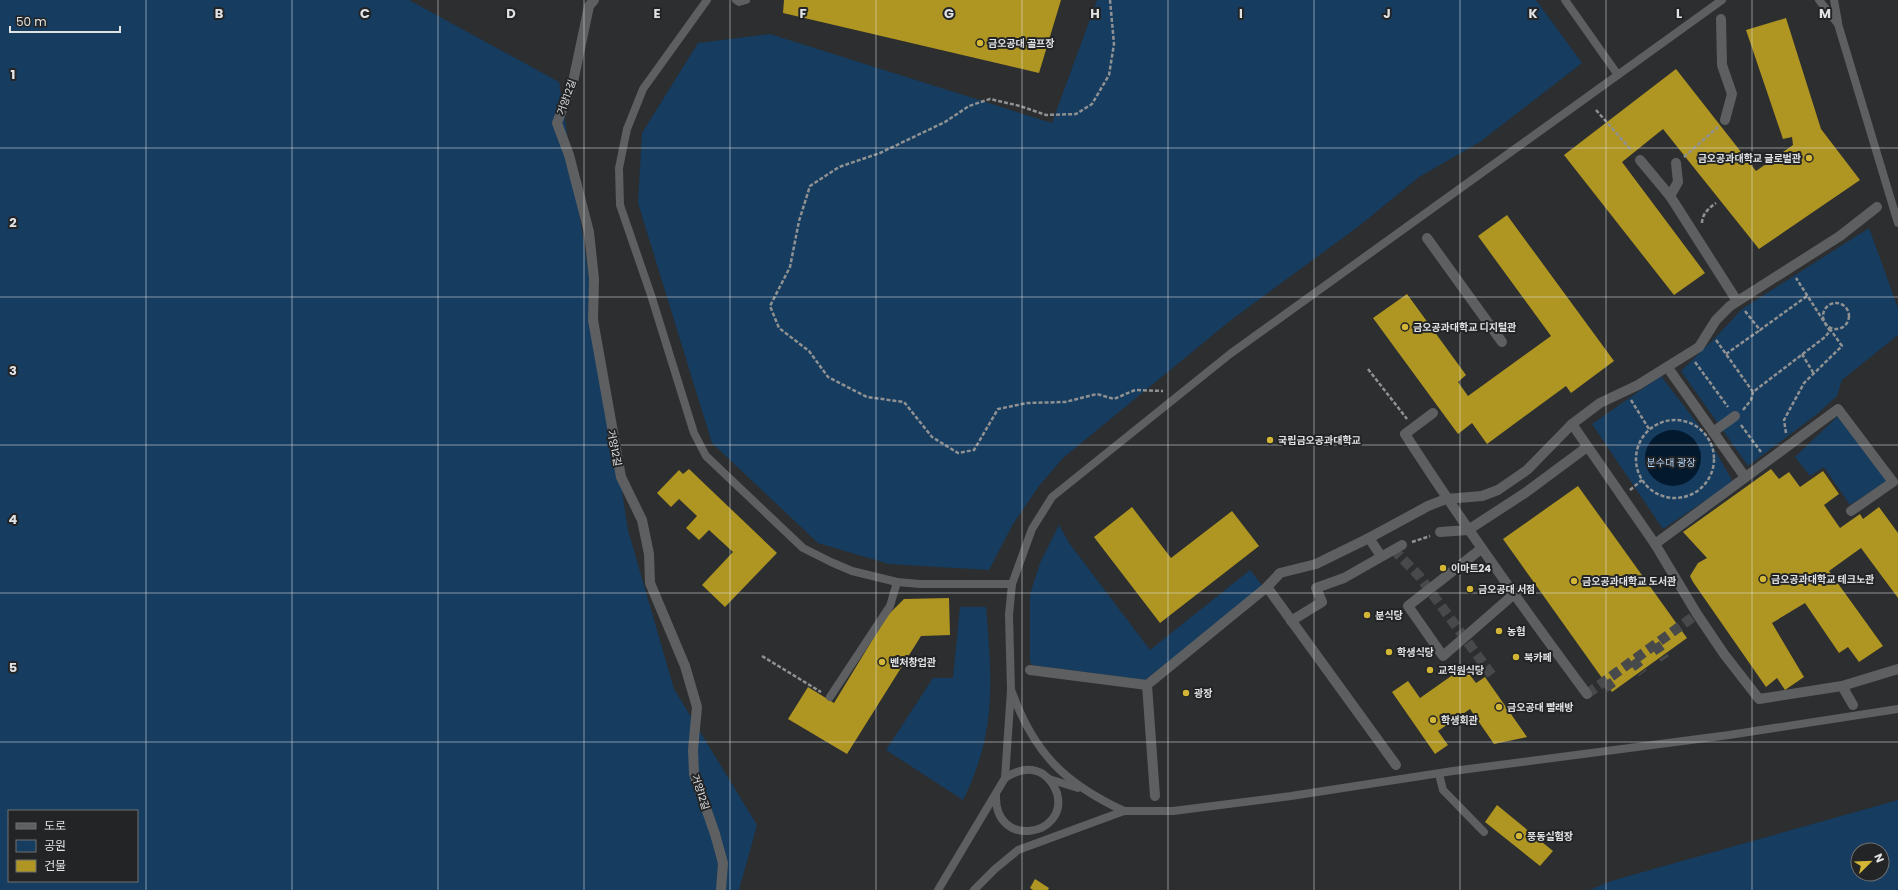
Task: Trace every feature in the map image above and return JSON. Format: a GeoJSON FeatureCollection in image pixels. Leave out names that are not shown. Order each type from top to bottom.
{"type":"FeatureCollection","features":[{"type":"Feature","properties":{"kind":"street","name":"거양12길"},"geometry":{"type":"LineString","coordinates":[[594,0],[589,6],[573,82],[557,123],[569,155],[589,232],[594,279],[593,320],[620,477],[642,520],[649,554],[650,583],[685,666],[697,707],[692,750],[694,774],[715,834],[722,863],[721,890]]}},
{"type":"Feature","properties":{"kind":"street"},"geometry":{"type":"LineString","coordinates":[[1721,19],[1722,65],[1732,94],[1725,120]]}},
{"type":"Feature","properties":{"kind":"street"},"geometry":{"type":"LineString","coordinates":[[1640,160],[1670,196],[1738,301]]}},
{"type":"Feature","properties":{"kind":"street"},"geometry":{"type":"LineString","coordinates":[[1670,196],[1678,182],[1676,163]]}},
{"type":"Feature","properties":{"kind":"street"},"geometry":{"type":"LineString","coordinates":[[1030,670],[1147,685],[1267,587],[1280,573],[1316,564],[1369,538],[1428,506],[1446,499],[1482,496],[1498,490],[1527,470],[1572,424],[1600,403],[1625,392],[1668,368],[1699,347],[1716,320],[1738,301],[1840,236],[1877,207]]}},
{"type":"Feature","properties":{"kind":"street"},"geometry":{"type":"LineString","coordinates":[[1427,238],[1502,342]]}},
{"type":"Feature","properties":{"kind":"street"},"geometry":{"type":"LineString","coordinates":[[1668,368],[1745,477]]}},
{"type":"Feature","properties":{"kind":"street"},"geometry":{"type":"LineString","coordinates":[[1655,544],[1838,409],[1895,481],[1851,511]]}},
{"type":"Feature","properties":{"kind":"street"},"geometry":{"type":"LineString","coordinates":[[1433,414],[1405,434],[1446,499],[1513,595],[1587,694]]}},
{"type":"Feature","properties":{"kind":"street"},"geometry":{"type":"LineString","coordinates":[[1713,432],[1735,416]]}},
{"type":"Feature","properties":{"kind":"street"},"geometry":{"type":"LineString","coordinates":[[1572,424],[1655,544],[1704,625],[1759,699],[1842,686],[1898,669]]}},
{"type":"Feature","properties":{"kind":"street"},"geometry":{"type":"LineString","coordinates":[[1440,532],[1468,530],[1525,493],[1588,447]]}},
{"type":"Feature","properties":{"kind":"street"},"geometry":{"type":"LineString","coordinates":[[1369,538],[1381,556]]}},
{"type":"Feature","properties":{"kind":"street"},"geometry":{"type":"LineString","coordinates":[[1291,621],[1322,602],[1316,588],[1344,578],[1402,545]]}},
{"type":"Feature","properties":{"kind":"street"},"geometry":{"type":"LineString","coordinates":[[1481,549],[1408,606],[1443,656],[1513,595]]}},
{"type":"Feature","properties":{"kind":"street"},"geometry":{"type":"LineString","coordinates":[[1267,587],[1396,765]]}},
{"type":"Feature","properties":{"kind":"street"},"geometry":{"type":"LineString","coordinates":[[1147,685],[1155,796]]}},
{"type":"Feature","properties":{"kind":"street"},"geometry":{"type":"LineString","coordinates":[[1842,686],[1853,705]]}},
{"type":"Feature","properties":{"kind":"lane"},"geometry":{"type":"LineString","coordinates":[[707,0],[643,90],[627,129],[619,168],[620,205],[651,295],[694,433],[706,456],[803,548],[852,571],[897,582],[920,584],[1012,584]]}},
{"type":"Feature","properties":{"kind":"lane"},"geometry":{"type":"LineString","coordinates":[[736,0],[739,2],[746,0]]}},
{"type":"Feature","properties":{"kind":"lane"},"geometry":{"type":"LineString","coordinates":[[1565,0],[1618,76]]}},
{"type":"Feature","properties":{"kind":"lane"},"geometry":{"type":"LineString","coordinates":[[1005,778],[1011,690],[1009,614],[1012,584],[1032,529],[1052,497],[1230,354],[1722,0]]}},
{"type":"Feature","properties":{"kind":"lane"},"geometry":{"type":"LineString","coordinates":[[1819,0],[1838,24]]}},
{"type":"Feature","properties":{"kind":"lane"},"geometry":{"type":"LineString","coordinates":[[1834,0],[1838,24],[1898,223]]}},
{"type":"Feature","properties":{"kind":"lane"},"geometry":{"type":"LineString","coordinates":[[830,697],[890,606],[897,582]]}},
{"type":"Feature","properties":{"kind":"lane"},"geometry":{"type":"LineString","coordinates":[[1011,690],[1032,738],[1050,762],[1085,790],[1124,812]]}},
{"type":"Feature","properties":{"kind":"lane"},"geometry":{"type":"LineString","coordinates":[[1018,850],[1124,812],[1173,811],[1292,796],[1439,774],[1736,734],[1898,709]]}},
{"type":"Feature","properties":{"kind":"lane"},"geometry":{"type":"LineString","coordinates":[[938,890],[1005,778],[1022,770],[1032,770],[1042,773],[1050,779],[1085,790]]}},
{"type":"Feature","properties":{"kind":"lane"},"geometry":{"type":"LineString","coordinates":[[1439,774],[1443,790],[1484,832]]}},
{"type":"Feature","properties":{"kind":"lane"},"geometry":{"type":"LineString","coordinates":[[974,890],[995,869],[1040,829],[1048,824],[1054,816],[1058,797],[1055,787],[1050,779]]}},
{"type":"Feature","properties":{"kind":"lane"},"geometry":{"type":"LineString","coordinates":[[996,795],[996,805],[1004,822],[1021,832],[1030,832],[1040,829]]}},
{"type":"Feature","properties":{"kind":"path"},"geometry":{"type":"LineString","coordinates":[[1110,0],[1114,44],[1109,75],[1092,104],[1076,114],[1046,115],[1020,106],[990,99],[969,106],[945,122],[880,153],[839,167],[810,186],[799,221],[790,267],[770,306],[779,328],[809,351],[828,377],[866,397],[904,402],[932,437],[958,453],[974,450],[998,408],[1026,403],[1064,402],[1097,394],[1114,399],[1135,390],[1163,391]]}},
{"type":"Feature","properties":{"kind":"path"},"geometry":{"type":"LineString","coordinates":[[1596,110],[1640,160]]}},
{"type":"Feature","properties":{"kind":"path"},"geometry":{"type":"LineString","coordinates":[[1676,163],[1725,120]]}},
{"type":"Feature","properties":{"kind":"path"},"geometry":{"type":"LineString","coordinates":[[1700,243],[1702,218],[1708,209],[1716,203]]}},
{"type":"Feature","properties":{"kind":"path"},"geometry":{"type":"LineString","coordinates":[[1735,416],[1747,408],[1753,392],[1830,331],[1789,268]]}},
{"type":"Feature","properties":{"kind":"path"},"geometry":{"type":"LineString","coordinates":[[1726,354],[1807,296]]}},
{"type":"Feature","properties":{"kind":"path"},"geometry":{"type":"LineString","coordinates":[[1738,301],[1760,330]]}},
{"type":"Feature","properties":{"kind":"path"},"geometry":{"type":"LineString","coordinates":[[1788,446],[1784,420],[1804,383],[1842,346],[1825,323],[1823,314],[1826,306],[1835,302],[1844,305],[1848,312],[1847,324],[1840,329],[1828,326]]}},
{"type":"Feature","properties":{"kind":"path"},"geometry":{"type":"LineString","coordinates":[[1709,330],[1753,392]]}},
{"type":"Feature","properties":{"kind":"path"},"geometry":{"type":"LineString","coordinates":[[1802,354],[1814,374]]}},
{"type":"Feature","properties":{"kind":"path"},"geometry":{"type":"LineString","coordinates":[[1368,369],[1413,428]]}},
{"type":"Feature","properties":{"kind":"path"},"geometry":{"type":"LineString","coordinates":[[1625,392],[1650,429]]}},
{"type":"Feature","properties":{"kind":"path"},"geometry":{"type":"LineString","coordinates":[[1677,419],[1694,424],[1707,436],[1714,452],[1713,470],[1705,485],[1698,491],[1682,498],[1665,497],[1649,489],[1638,471],[1635,458],[1640,440],[1650,429],[1659,422],[1677,419]]}},
{"type":"Feature","properties":{"kind":"path"},"geometry":{"type":"LineString","coordinates":[[1402,545],[1440,532]]}},
{"type":"Feature","properties":{"kind":"path"},"geometry":{"type":"LineString","coordinates":[[762,656],[830,697]]}},
{"type":"Feature","properties":{"kind":"green space"},"geometry":{"type":"Polygon","coordinates":[[[0,0],[409,0],[559,82],[628,530],[674,689],[757,825],[739,890],[0,890],[0,0]]]}},
{"type":"Feature","properties":{"kind":"green space"},"geometry":{"type":"Polygon","coordinates":[[[1097,0],[1536,0],[1582,63],[1480,142],[1419,177],[1359,226],[1231,320],[1063,458],[1039,486],[1013,524],[989,570],[889,564],[818,543],[712,443],[638,203],[642,133],[698,43],[770,34],[1052,123],[1097,0]]]}},
{"type":"Feature","properties":{"kind":"green space"},"geometry":{"type":"Polygon","coordinates":[[[1869,228],[1898,308],[1898,335],[1842,380],[1837,396],[1817,414],[1748,466],[1681,371],[1742,309],[1869,228]]]}},
{"type":"Feature","properties":{"kind":"green space","name":"분수대 광장"},"geometry":{"type":"Polygon","coordinates":[[[1661,376],[1707,436],[1733,482],[1663,529],[1592,424],[1661,376]]]}},
{"type":"Feature","properties":{"kind":"green space"},"geometry":{"type":"Polygon","coordinates":[[[1839,415],[1888,480],[1850,505],[1824,467],[1810,476],[1795,457],[1839,415]]]}},
{"type":"Feature","properties":{"kind":"green space"},"geometry":{"type":"Polygon","coordinates":[[[1059,525],[1069,543],[1150,650],[1250,570],[1264,588],[1145,680],[1032,665],[1030,662],[1030,594],[1040,563],[1059,525]]]}},
{"type":"Feature","properties":{"kind":"green space"},"geometry":{"type":"Polygon","coordinates":[[[960,607],[986,607],[990,658],[990,705],[987,728],[982,752],[963,800],[886,750],[933,678],[953,678],[960,607]]]}},
{"type":"Feature","properties":{"kind":"green space"},"geometry":{"type":"Polygon","coordinates":[[[1898,800],[1898,890],[1590,890],[1611,881],[1898,800]]]}},
{"type":"Feature","properties":{"kind":"shaded area"},"geometry":{"type":"Polygon","coordinates":[[[1667,430],[1679,430],[1689,434],[1697,442],[1701,452],[1701,464],[1697,474],[1689,482],[1679,486],[1667,486],[1657,482],[1649,474],[1645,464],[1645,452],[1649,442],[1657,434],[1667,430]]]}},
{"type":"Feature","properties":{"kind":"building","name":"금오공대 골프장"},"geometry":{"type":"Polygon","coordinates":[[[784,0],[1061,0],[1039,73],[783,13],[784,0]]]}},
{"type":"Feature","properties":{"kind":"building","name":"금오공과대학교 글로벌관"},"geometry":{"type":"Polygon","coordinates":[[[1786,18],[1821,129],[1860,180],[1759,249],[1663,129],[1622,162],[1705,273],[1674,295],[1564,155],[1676,69],[1756,171],[1793,145],[1792,137],[1783,139],[1746,30],[1786,18]]]}},
{"type":"Feature","properties":{"kind":"building","name":"금오공과대학교 디지털관"},"geometry":{"type":"Polygon","coordinates":[[[1507,215],[1614,361],[1571,393],[1566,386],[1487,444],[1472,423],[1458,434],[1373,318],[1407,294],[1466,375],[1458,382],[1468,396],[1551,336],[1478,236],[1507,215]]]}},
{"type":"Feature","properties":{"kind":"building"},"geometry":{"type":"Polygon","coordinates":[[[689,469],[777,553],[725,607],[702,585],[733,552],[709,530],[699,540],[686,528],[697,516],[679,499],[671,507],[657,493],[679,470],[683,474],[689,469]]]}},
{"type":"Feature","properties":{"kind":"building","name":"금오공과대학교 테크노관"},"geometry":{"type":"Polygon","coordinates":[[[1771,469],[1779,479],[1789,472],[1800,487],[1823,471],[1839,494],[1824,505],[1840,528],[1860,514],[1863,519],[1879,507],[1898,533],[1898,598],[1861,548],[1829,571],[1883,646],[1859,662],[1848,647],[1839,653],[1805,603],[1772,623],[1804,677],[1785,690],[1777,678],[1766,687],[1693,582],[1690,576],[1698,563],[1707,558],[1683,532],[1771,469]]]}},
{"type":"Feature","properties":{"kind":"building","name":"금오공과대학교 도서관"},"geometry":{"type":"Polygon","coordinates":[[[1578,486],[1687,638],[1612,692],[1503,539],[1578,486]]]}},
{"type":"Feature","properties":{"kind":"building"},"geometry":{"type":"Polygon","coordinates":[[[1132,507],[1171,558],[1232,511],[1259,546],[1160,623],[1094,537],[1132,507]]]}},
{"type":"Feature","properties":{"kind":"building","name":"벤처창업관"},"geometry":{"type":"Polygon","coordinates":[[[949,598],[950,635],[921,636],[847,754],[788,719],[808,687],[834,703],[887,616],[904,599],[949,598]]]}},
{"type":"Feature","properties":{"kind":"building","name":"학생회관"},"geometry":{"type":"Polygon","coordinates":[[[1464,667],[1476,683],[1485,677],[1527,737],[1494,744],[1470,709],[1438,731],[1448,745],[1435,754],[1392,692],[1408,681],[1420,698],[1464,667]]]}},
{"type":"Feature","properties":{"kind":"building","name":"풍동실험장"},"geometry":{"type":"Polygon","coordinates":[[[1497,805],[1553,851],[1540,866],[1485,822],[1497,805]]]}},
{"type":"Feature","properties":{"kind":"building"},"geometry":{"type":"Polygon","coordinates":[[[1035,879],[1049,888],[1048,890],[1033,890],[1030,888],[1035,879]]]}},
{"type":"Feature","properties":{"kind":"tunnel"},"geometry":{"type":"LineString","coordinates":[[1393,549],[1420,577],[1494,678]]}},
{"type":"Feature","properties":{"kind":"tunnel"},"geometry":{"type":"LineString","coordinates":[[1587,694],[1697,614]]}},
{"type":"Feature","properties":{"kind":"tunnel"},"geometry":{"type":"LineString","coordinates":[[1655,644],[1665,659]]}},
{"type":"Feature","properties":{"kind":"tunnel"},"geometry":{"type":"LineString","coordinates":[[1633,660],[1643,673]]}},
{"type":"Feature","properties":{"kind":"tunnel"},"geometry":{"type":"LineString","coordinates":[[1606,681],[1614,692]]}},
{"type":"Feature","properties":{"kind":"place","name":"금오공대 골프장"},"geometry":{"type":"Point","coordinates":[980,43]}},
{"type":"Feature","properties":{"kind":"place","name":"금오공과대학교 글로벌관"},"geometry":{"type":"Point","coordinates":[1809,158]}},
{"type":"Feature","properties":{"kind":"place","name":"금오공과대학교 디지털관"},"geometry":{"type":"Point","coordinates":[1405,327]}},
{"type":"Feature","properties":{"kind":"place","name":"국립금오공과대학교"},"geometry":{"type":"Point","coordinates":[1270,440]}},
{"type":"Feature","properties":{"kind":"place","name":"이마트24"},"geometry":{"type":"Point","coordinates":[1443,568]}},
{"type":"Feature","properties":{"kind":"place","name":"금오공과대학교 테크노관"},"geometry":{"type":"Point","coordinates":[1763,579]}},
{"type":"Feature","properties":{"kind":"place","name":"금오공과대학교 도서관"},"geometry":{"type":"Point","coordinates":[1574,581]}},
{"type":"Feature","properties":{"kind":"place","name":"금오공대 서점"},"geometry":{"type":"Point","coordinates":[1470,589]}},
{"type":"Feature","properties":{"kind":"place","name":"분식당"},"geometry":{"type":"Point","coordinates":[1367,615]}},
{"type":"Feature","properties":{"kind":"place","name":"농협"},"geometry":{"type":"Point","coordinates":[1499,631]}},
{"type":"Feature","properties":{"kind":"place","name":"학생식당"},"geometry":{"type":"Point","coordinates":[1389,652]}},
{"type":"Feature","properties":{"kind":"place","name":"북카페"},"geometry":{"type":"Point","coordinates":[1516,657]}},
{"type":"Feature","properties":{"kind":"place","name":"벤처창업관"},"geometry":{"type":"Point","coordinates":[882,662]}},
{"type":"Feature","properties":{"kind":"place","name":"교직원식당"},"geometry":{"type":"Point","coordinates":[1430,670]}},
{"type":"Feature","properties":{"kind":"place","name":"광장"},"geometry":{"type":"Point","coordinates":[1186,693]}},
{"type":"Feature","properties":{"kind":"place","name":"금오공대 빨래방"},"geometry":{"type":"Point","coordinates":[1499,707]}},
{"type":"Feature","properties":{"kind":"place","name":"학생회관"},"geometry":{"type":"Point","coordinates":[1433,720]}},
{"type":"Feature","properties":{"kind":"place","name":"풍동실험장"},"geometry":{"type":"Point","coordinates":[1519,836]}}]}
